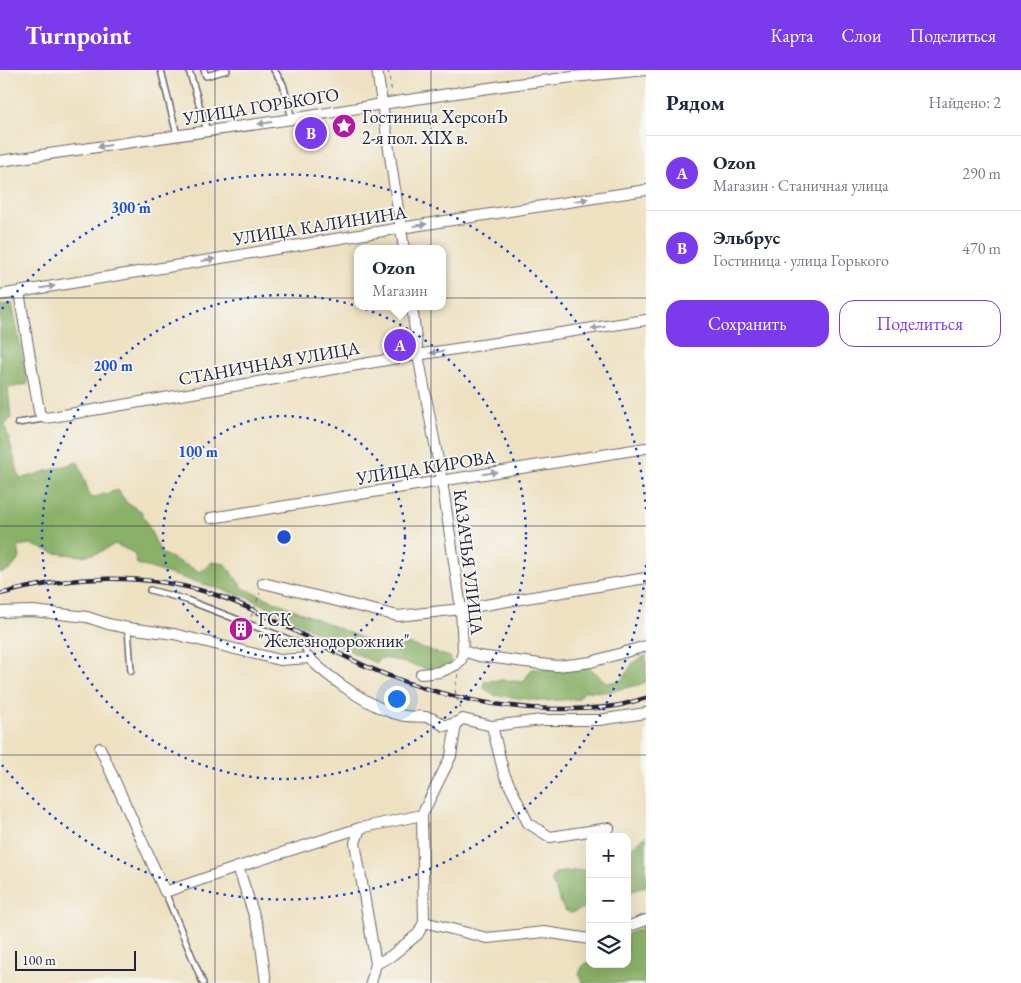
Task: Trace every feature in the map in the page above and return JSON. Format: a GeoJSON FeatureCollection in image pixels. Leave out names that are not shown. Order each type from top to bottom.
{"type":"FeatureCollection","features":[{"type":"Feature","properties":{"kind":"street"},"geometry":{"type":"LineString","coordinates":[[377,70],[403,245]]}},
{"type":"Feature","properties":{"kind":"street","name":"УЛИЦА ГОРЬКОГО"},"geometry":{"type":"LineString","coordinates":[[0,161],[292,119],[566,76],[573,77],[646,70]]}},
{"type":"Feature","properties":{"kind":"street","name":"УЛИЦА КАЛИНИНА"},"geometry":{"type":"LineString","coordinates":[[0,295],[401,228],[646,190]]}},
{"type":"Feature","properties":{"kind":"street"},"geometry":{"type":"LineString","coordinates":[[19,292],[39,412],[46,418]]}},
{"type":"Feature","properties":{"kind":"street","name":"КАЗАЧЬЯ УЛИЦА"},"geometry":{"type":"LineString","coordinates":[[412,310],[418,354],[442,481],[461,609],[463,651],[461,660],[456,666],[440,672],[421,674]]}},
{"type":"Feature","properties":{"kind":"street","name":"СТАНИЧНАЯ УЛИЦА"},"geometry":{"type":"LineString","coordinates":[[46,418],[418,354],[646,320]]}},
{"type":"Feature","properties":{"kind":"street","name":"УЛИЦА КИРОВА"},"geometry":{"type":"LineString","coordinates":[[211,518],[646,448]]}},
{"type":"Feature","properties":{"kind":"street"},"geometry":{"type":"LineString","coordinates":[[263,583],[398,616],[461,609],[646,578]]}},
{"type":"Feature","properties":{"kind":"street"},"geometry":{"type":"LineString","coordinates":[[0,612],[33,611],[87,617],[128,628],[174,634],[280,660],[309,658],[320,669],[372,704],[400,715],[431,718],[444,726],[454,736]]}},
{"type":"Feature","properties":{"kind":"street"},"geometry":{"type":"LineString","coordinates":[[463,651],[480,656],[556,666],[591,662],[646,646]]}},
{"type":"Feature","properties":{"kind":"street"},"geometry":{"type":"LineString","coordinates":[[444,726],[463,719],[492,726],[542,720],[599,720],[646,713]]}},
{"type":"Feature","properties":{"kind":"street"},"geometry":{"type":"LineString","coordinates":[[376,964],[391,956],[418,934],[424,922],[422,815],[452,756],[456,723]]}},
{"type":"Feature","properties":{"kind":"street"},"geometry":{"type":"LineString","coordinates":[[492,726],[504,774],[528,823],[550,837],[609,828]]}},
{"type":"Feature","properties":{"kind":"street"},"geometry":{"type":"LineString","coordinates":[[100,748],[165,892],[360,828],[422,815]]}},
{"type":"Feature","properties":{"kind":"street"},"geometry":{"type":"LineString","coordinates":[[360,828],[355,843],[376,964],[371,983]]}},
{"type":"Feature","properties":{"kind":"street"},"geometry":{"type":"LineString","coordinates":[[238,867],[259,930],[266,983]]}},
{"type":"Feature","properties":{"kind":"street"},"geometry":{"type":"LineString","coordinates":[[631,926],[646,920]]}},
{"type":"Feature","properties":{"kind":"street"},"geometry":{"type":"LineString","coordinates":[[424,922],[487,938],[544,932],[586,938]]}},
{"type":"Feature","properties":{"kind":"lane"},"geometry":{"type":"LineString","coordinates":[[161,70],[177,135]]}},
{"type":"Feature","properties":{"kind":"lane"},"geometry":{"type":"LineString","coordinates":[[188,70],[207,131]]}},
{"type":"Feature","properties":{"kind":"lane"},"geometry":{"type":"LineString","coordinates":[[204,70],[206,76],[227,70]]}},
{"type":"Feature","properties":{"kind":"lane"},"geometry":{"type":"LineString","coordinates":[[274,70],[282,84],[292,119]]}},
{"type":"Feature","properties":{"kind":"lane"},"geometry":{"type":"LineString","coordinates":[[18,423],[46,418]]}},
{"type":"Feature","properties":{"kind":"lane"},"geometry":{"type":"LineString","coordinates":[[150,590],[188,600],[303,645],[309,658]]}},
{"type":"Feature","properties":{"kind":"lane"},"geometry":{"type":"LineString","coordinates":[[128,628],[132,671]]}},
{"type":"Feature","properties":{"kind":"lane"},"geometry":{"type":"LineString","coordinates":[[165,892],[203,983]]}},
{"type":"Feature","properties":{"kind":"path"},"geometry":{"type":"LineString","coordinates":[[249,624],[263,583]]}},
{"type":"Feature","properties":{"kind":"green space"},"geometry":{"type":"Polygon","coordinates":[[[12,303],[28,384],[8,388],[11,418],[5,425],[20,479],[78,462],[91,498],[118,490],[127,503],[141,511],[161,553],[200,572],[212,562],[225,564],[243,588],[383,647],[393,649],[409,644],[450,657],[452,665],[428,669],[381,658],[376,663],[249,598],[137,564],[134,553],[115,544],[98,553],[82,556],[55,553],[30,544],[18,546],[20,558],[10,570],[0,573],[0,305],[12,303]]]}},
{"type":"Feature","properties":{"kind":"green space"},"geometry":{"type":"Polygon","coordinates":[[[646,655],[646,682],[606,692],[585,691],[578,699],[543,701],[493,695],[484,688],[484,681],[523,682],[532,669],[558,670],[589,667],[607,683],[622,680],[633,663],[646,655]]]}},
{"type":"Feature","properties":{"kind":"green space"},"geometry":{"type":"Polygon","coordinates":[[[646,836],[646,886],[631,892],[631,878],[631,848],[646,836]]]}},
{"type":"Feature","properties":{"kind":"green space"},"geometry":{"type":"Polygon","coordinates":[[[586,869],[586,907],[571,913],[564,910],[551,879],[555,873],[586,869]]]}},
{"type":"Feature","properties":{"kind":"green space"},"geometry":{"type":"Polygon","coordinates":[[[646,927],[646,983],[583,983],[579,975],[586,963],[586,968],[631,968],[631,933],[646,927]]]}},
{"type":"Feature","properties":{"kind":"railway"},"geometry":{"type":"LineString","coordinates":[[0,594],[54,583],[81,580],[108,579],[163,582],[216,595],[232,601],[368,667],[394,678],[446,694],[500,705],[556,709],[604,707],[646,698]]}},
{"type":"Feature","properties":{"kind":"place","name":"Гостиница ХерсонЪ 2-я пол. XIX в."},"geometry":{"type":"Point","coordinates":[344,126]}},
{"type":"Feature","properties":{"kind":"place","name":"Эльбрус"},"geometry":{"type":"Point","coordinates":[311,133]}},
{"type":"Feature","properties":{"kind":"place","name":"Ozon"},"geometry":{"type":"Point","coordinates":[400,345]}},
{"type":"Feature","properties":{"kind":"place","name":"ГСК \"Железнодорожник\""},"geometry":{"type":"Point","coordinates":[241,629]}}]}
